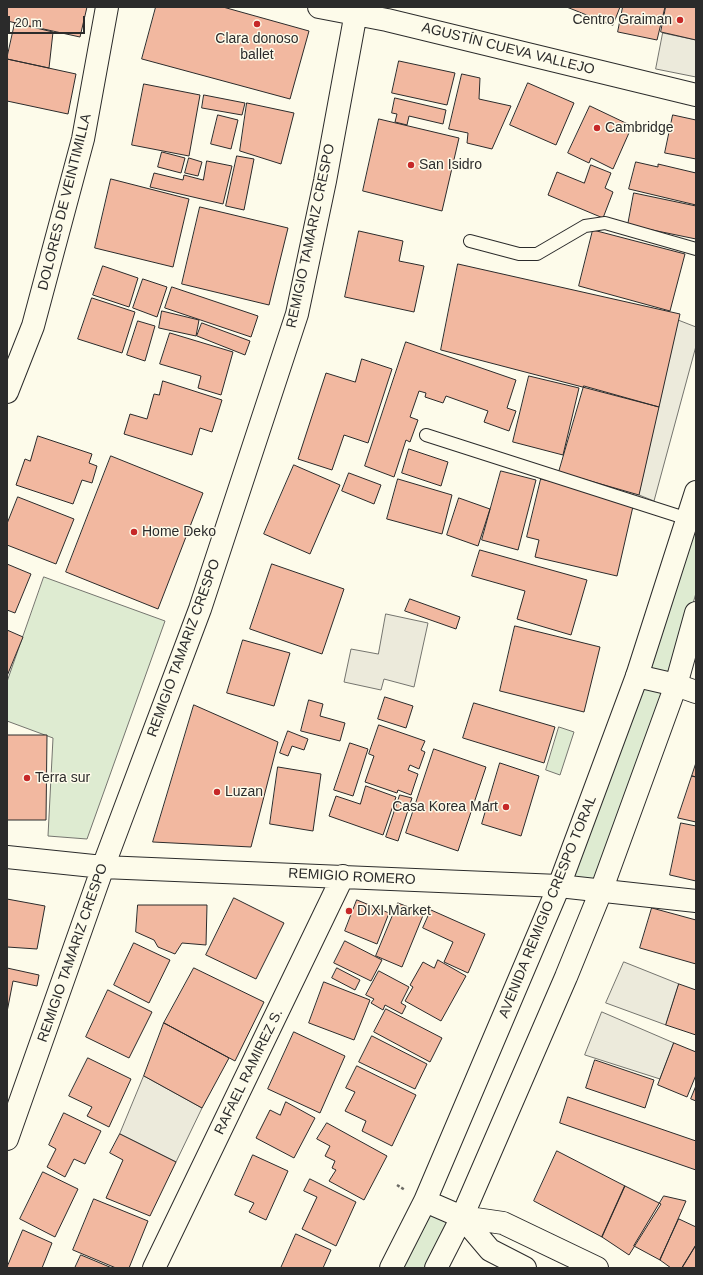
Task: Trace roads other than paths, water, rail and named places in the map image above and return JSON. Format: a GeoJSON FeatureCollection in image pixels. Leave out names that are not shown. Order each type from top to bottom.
{"type":"FeatureCollection","features":[{"type":"Feature","properties":{"kind":"street","name":"DOLORES DE VEINTIMILLA"},"geometry":{"type":"LineString","coordinates":[[7,392],[33,326],[83,139],[107,7]]}},
{"type":"Feature","properties":{"kind":"street","name":"AGUSTÍN CUEVA VALLEJO"},"geometry":{"type":"LineString","coordinates":[[319,7],[356,11],[395,22],[696,95]]}},
{"type":"Feature","properties":{"kind":"street","name":"REMIGIO TAMARIZ CRESPO"},"geometry":{"type":"LineString","coordinates":[[7,1139],[103,867],[200,609],[297,314],[326,173],[356,11]]}},
{"type":"Feature","properties":{"kind":"street","name":"AVENIDA REMIGIO CRESPO TORAL"},"geometry":{"type":"LineString","coordinates":[[391,1268],[425,1201],[559,886],[637,676],[696,492]]}},
{"type":"Feature","properties":{"kind":"street"},"geometry":{"type":"LineString","coordinates":[[436,1268],[462,1217],[563,984],[686,689],[696,613]]}},
{"type":"Feature","properties":{"kind":"street"},"geometry":{"type":"LineString","coordinates":[[637,676],[686,689]]}},
{"type":"Feature","properties":{"kind":"street","name":"REMIGIO ROMERO"},"geometry":{"type":"LineString","coordinates":[[7,857],[103,867],[559,886],[696,901]]}},
{"type":"Feature","properties":{"kind":"street","name":"RAFAEL RAMIREZ S."},"geometry":{"type":"LineString","coordinates":[[154,1268],[343,876]]}},
{"type":"Feature","properties":{"kind":"street"},"geometry":{"type":"LineString","coordinates":[[425,1201],[462,1217],[503,1223],[597,1268]]}},
{"type":"Feature","properties":{"kind":"street"},"geometry":{"type":"LineString","coordinates":[[462,1217],[490,1250],[525,1268]]}},
{"type":"Feature","properties":{"kind":"lane"},"geometry":{"type":"LineString","coordinates":[[470,241],[519,254],[537,254],[585,226],[605,223],[696,249]]}},
{"type":"Feature","properties":{"kind":"lane"},"geometry":{"type":"LineString","coordinates":[[426,435],[688,520]]}},
{"type":"Feature","properties":{"kind":"place","name":"Centro Graiman"},"geometry":{"type":"Point","coordinates":[680,20]}},
{"type":"Feature","properties":{"kind":"place","name":"Clara donoso ballet"},"geometry":{"type":"Point","coordinates":[257,24]}},
{"type":"Feature","properties":{"kind":"place","name":"Cambridge"},"geometry":{"type":"Point","coordinates":[597,128]}},
{"type":"Feature","properties":{"kind":"place","name":"San Isidro"},"geometry":{"type":"Point","coordinates":[411,165]}},
{"type":"Feature","properties":{"kind":"place","name":"Home Deko"},"geometry":{"type":"Point","coordinates":[134,532]}},
{"type":"Feature","properties":{"kind":"place","name":"Terra sur"},"geometry":{"type":"Point","coordinates":[27,778]}},
{"type":"Feature","properties":{"kind":"place","name":"Luzan"},"geometry":{"type":"Point","coordinates":[217,792]}},
{"type":"Feature","properties":{"kind":"place","name":"Casa Korea Mart"},"geometry":{"type":"Point","coordinates":[506,807]}},
{"type":"Feature","properties":{"kind":"place","name":"DIXI Market"},"geometry":{"type":"Point","coordinates":[349,911]}}]}
